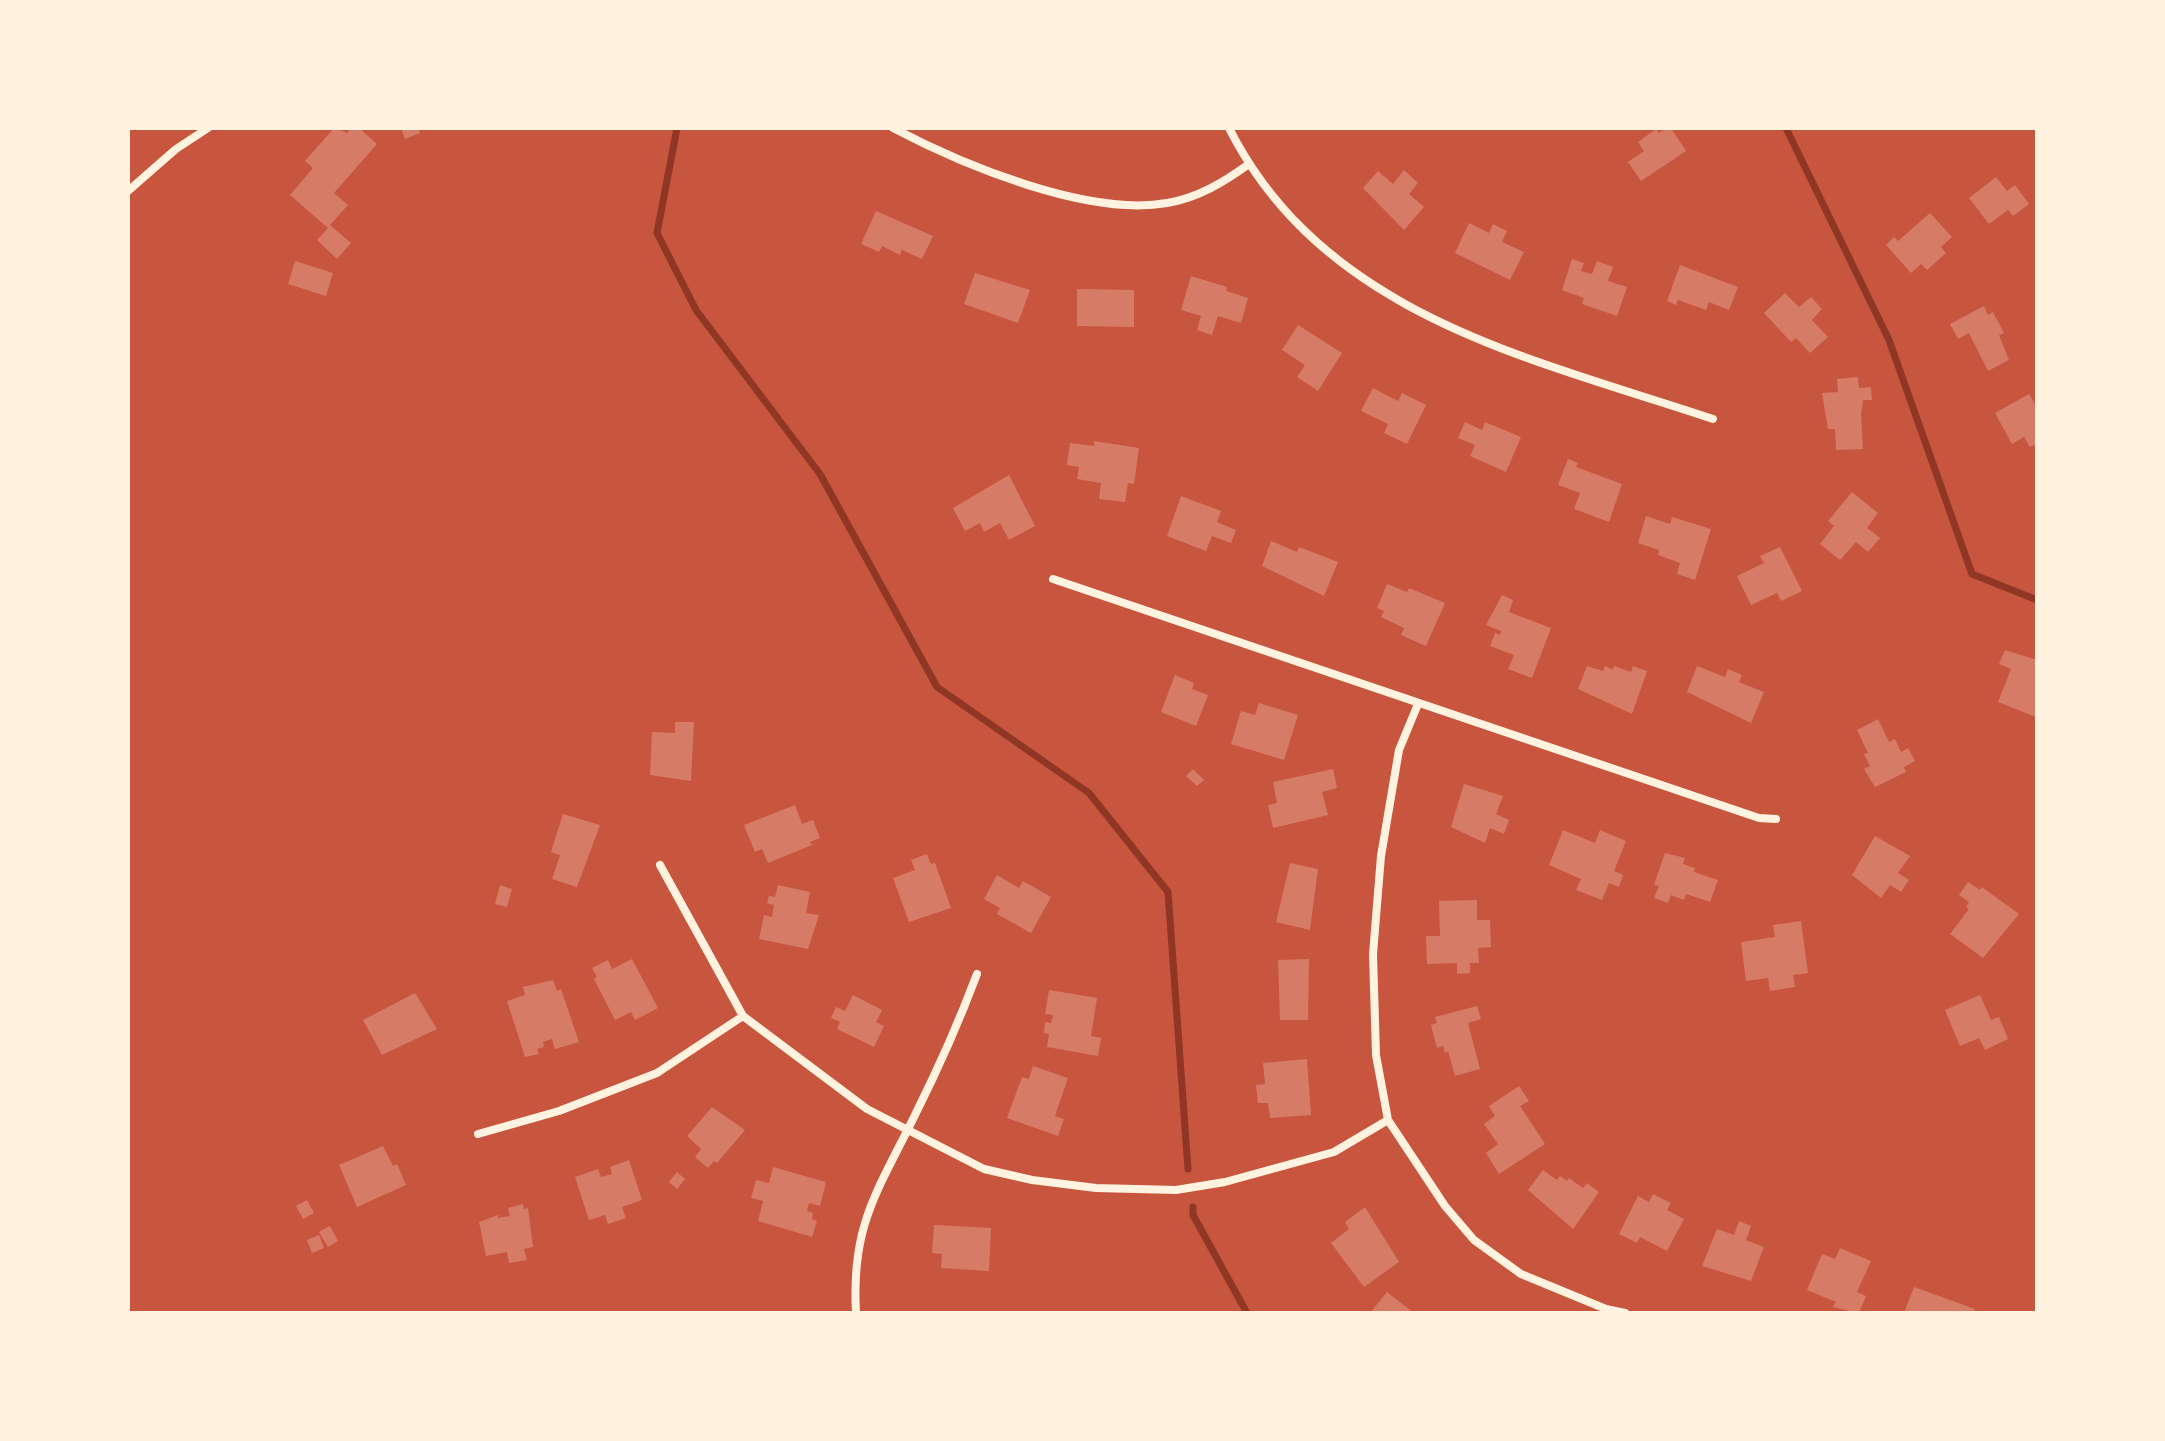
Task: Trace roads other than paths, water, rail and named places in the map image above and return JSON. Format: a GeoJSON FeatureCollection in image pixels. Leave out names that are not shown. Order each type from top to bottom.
{"type":"FeatureCollection","features":[{"type":"Feature","properties":{"kind":"street"},"geometry":{"type":"LineString","coordinates":[[128,191],[176,149],[208,128]]}},
{"type":"Feature","properties":{"kind":"street"},"geometry":{"type":"LineString","coordinates":[[893,128],[993,173],[1050,191],[1119,205],[1169,203],[1200,194],[1249,164]]}},
{"type":"Feature","properties":{"kind":"street"},"geometry":{"type":"LineString","coordinates":[[1229,128],[1269,193],[1307,232],[1380,292],[1433,321],[1488,344],[1713,419]]}},
{"type":"Feature","properties":{"kind":"street"},"geometry":{"type":"LineString","coordinates":[[1053,579],[1759,818],[1776,819]]}},
{"type":"Feature","properties":{"kind":"street"},"geometry":{"type":"LineString","coordinates":[[1418,704],[1399,750],[1381,856],[1373,954],[1376,1055],[1388,1120],[1445,1206],[1474,1240],[1521,1274],[1606,1309],[1625,1313]]}},
{"type":"Feature","properties":{"kind":"street"},"geometry":{"type":"LineString","coordinates":[[660,865],[743,1016],[867,1109],[984,1169],[1032,1180],[1096,1188],[1176,1190],[1225,1182],[1334,1152],[1388,1120]]}},
{"type":"Feature","properties":{"kind":"street"},"geometry":{"type":"LineString","coordinates":[[856,1313],[859,1239],[876,1188],[953,1038],[977,974]]}},
{"type":"Feature","properties":{"kind":"street"},"geometry":{"type":"LineString","coordinates":[[478,1134],[559,1111],[657,1073],[743,1016]]}},
{"type":"Feature","properties":{"kind":"waterway"},"geometry":{"type":"LineString","coordinates":[[677,128],[657,233],[696,310],[820,474],[937,687],[1089,793],[1168,892],[1188,1169]]}},
{"type":"Feature","properties":{"kind":"waterway"},"geometry":{"type":"LineString","coordinates":[[1786,128],[1889,340],[1972,574],[2037,600]]}},
{"type":"Feature","properties":{"kind":"waterway"},"geometry":{"type":"LineString","coordinates":[[1193,1207],[1193,1215],[1247,1313]]}}]}
